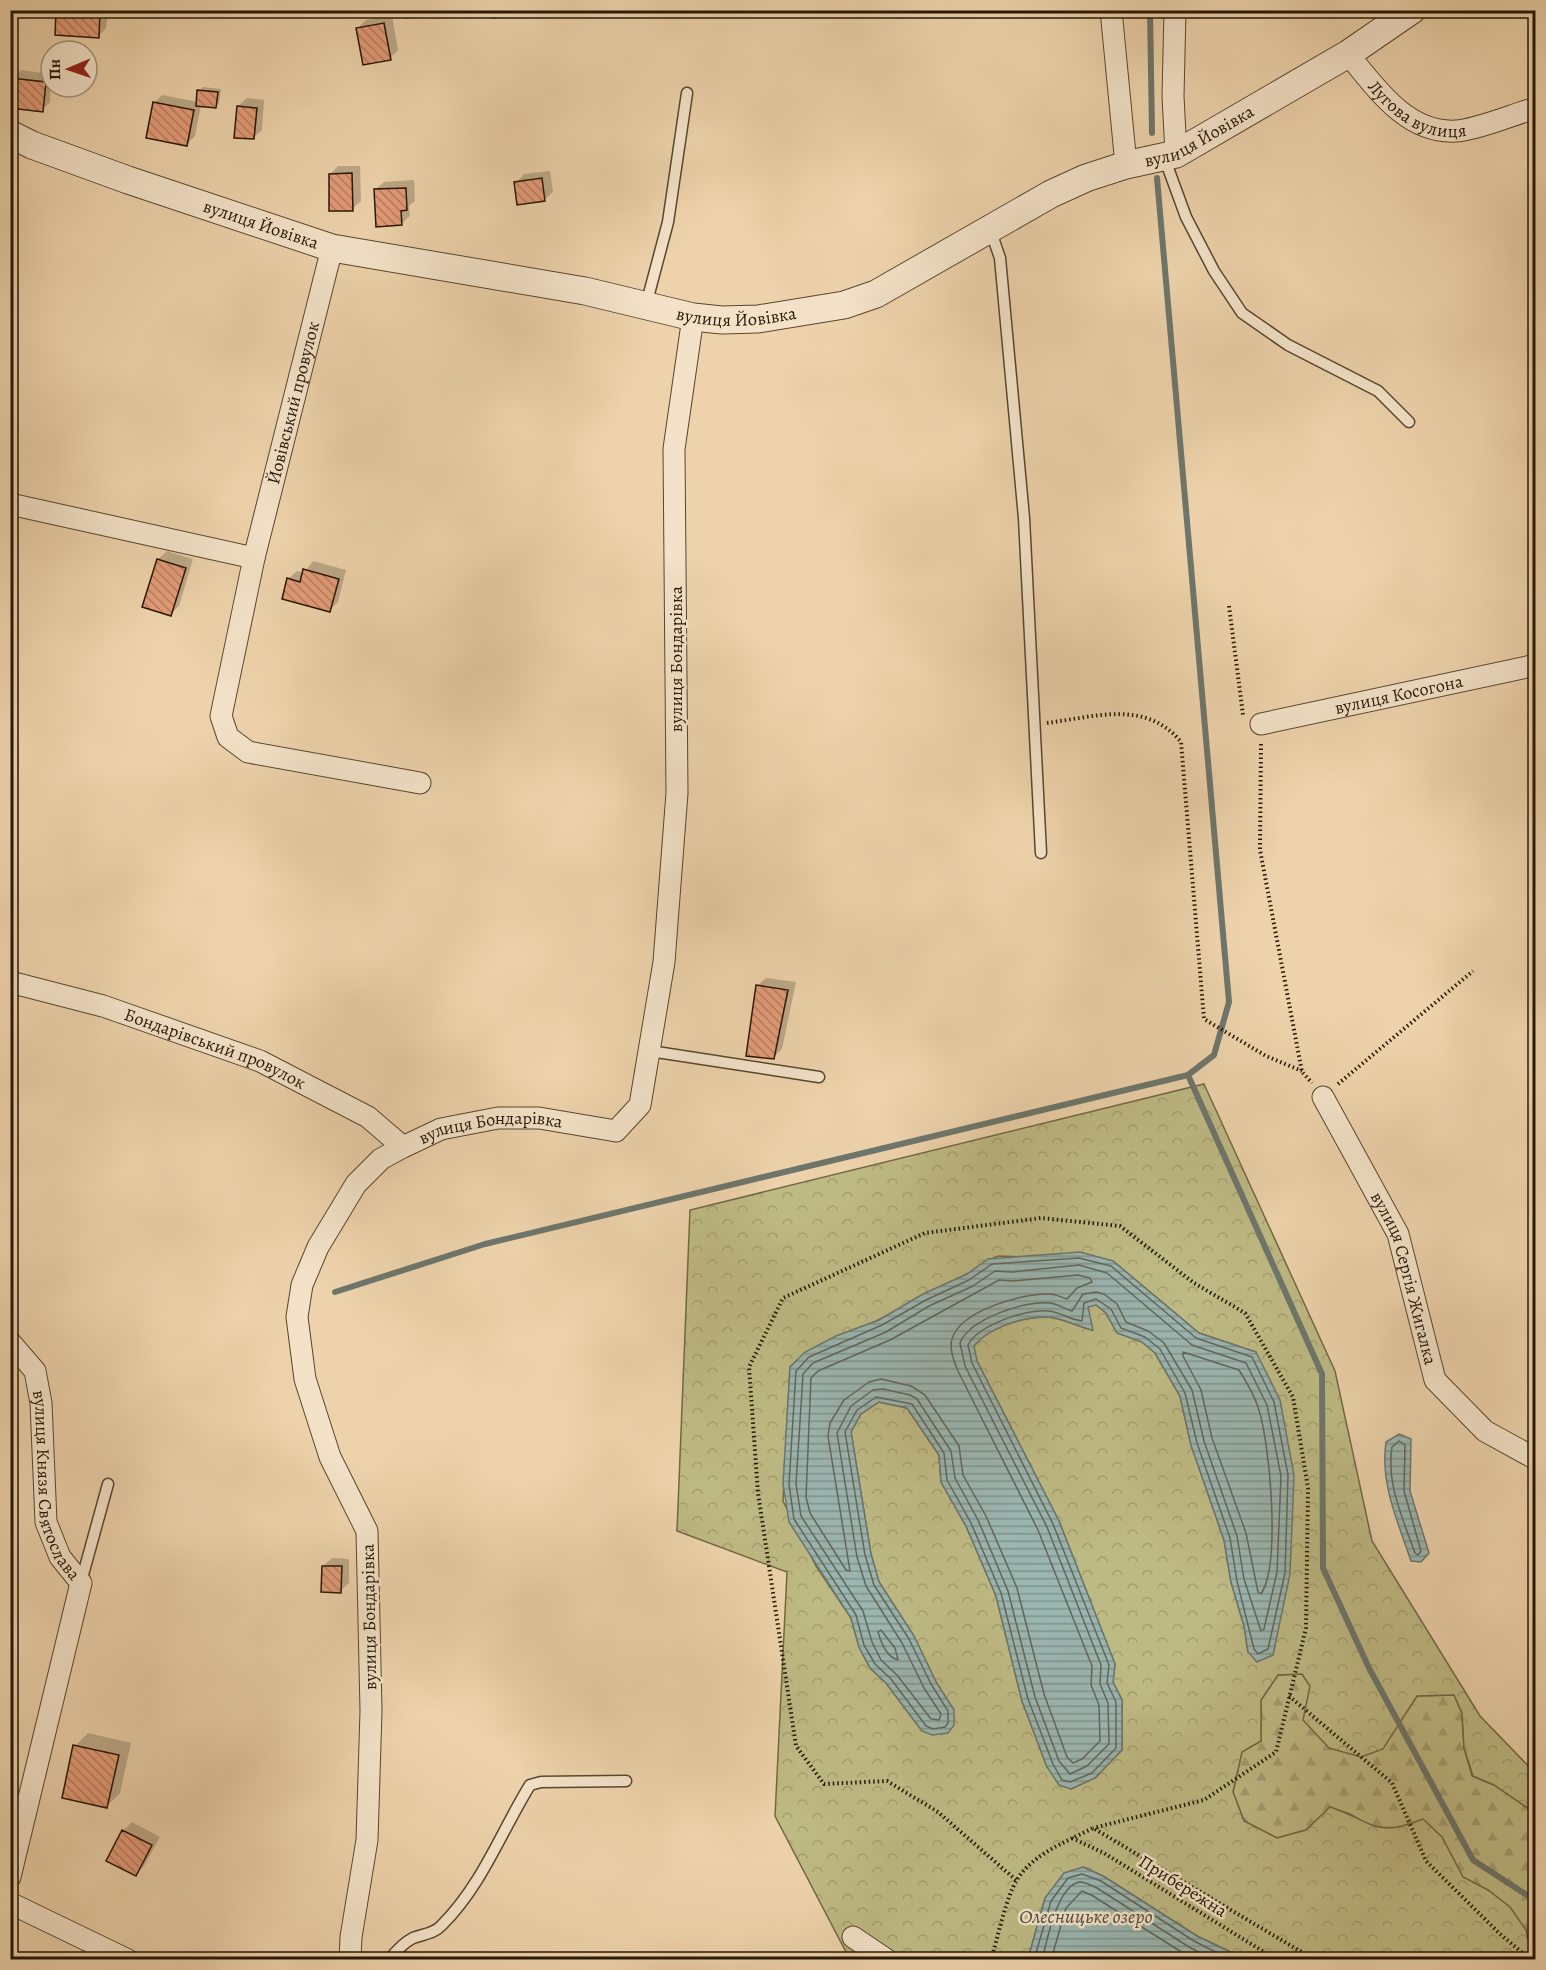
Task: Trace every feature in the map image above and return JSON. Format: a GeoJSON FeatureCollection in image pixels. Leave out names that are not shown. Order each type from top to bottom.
{"type":"FeatureCollection","features":[{"type":"Feature","properties":{"kind":"street"},"geometry":{"type":"LineString","coordinates":[[1111,10],[1126,165]]}},
{"type":"Feature","properties":{"kind":"street"},"geometry":{"type":"LineString","coordinates":[[1170,155],[1175,10]]}},
{"type":"Feature","properties":{"kind":"street","name":"вулиця Йовівка"},"geometry":{"type":"LineString","coordinates":[[10,134],[32,146],[128,180],[332,248],[585,291],[693,317],[722,320],[759,319],[844,305],[876,294],[990,228],[1086,178],[1126,165],[1170,155],[1348,54],[1412,10]]}},
{"type":"Feature","properties":{"kind":"street","name":"Лугова вулиця"},"geometry":{"type":"LineString","coordinates":[[1348,54],[1389,103],[1423,127],[1456,131],[1536,108]]}},
{"type":"Feature","properties":{"kind":"street","name":"Йовівський провулок"},"geometry":{"type":"LineString","coordinates":[[332,248],[254,558],[221,716],[228,737],[248,752],[420,783]]}},
{"type":"Feature","properties":{"kind":"street","name":"вулиця Бондарівка"},"geometry":{"type":"LineString","coordinates":[[350,1959],[351,1937],[367,1840],[371,1711],[367,1531],[330,1457],[305,1378],[297,1317],[302,1285],[318,1247],[356,1184],[381,1159],[441,1130],[498,1118],[538,1118],[616,1131],[640,1105],[664,962],[677,793],[674,449],[693,317]]}},
{"type":"Feature","properties":{"kind":"street"},"geometry":{"type":"LineString","coordinates":[[10,504],[254,558]]}},
{"type":"Feature","properties":{"kind":"street","name":"вулиця Косогона"},"geometry":{"type":"LineString","coordinates":[[1261,724],[1536,665]]}},
{"type":"Feature","properties":{"kind":"street","name":"Бондарівський провулок"},"geometry":{"type":"LineString","coordinates":[[10,982],[103,1006],[260,1061],[368,1117],[402,1148]]}},
{"type":"Feature","properties":{"kind":"street","name":"вулиця Сергія Жигалка"},"geometry":{"type":"LineString","coordinates":[[1323,1097],[1398,1234],[1435,1380],[1485,1431],[1536,1458]]}},
{"type":"Feature","properties":{"kind":"street","name":"вулиця Князя Святослава"},"geometry":{"type":"LineString","coordinates":[[10,1342],[35,1371],[41,1403],[46,1522],[60,1557],[81,1582],[10,1877]]}},
{"type":"Feature","properties":{"kind":"street"},"geometry":{"type":"LineString","coordinates":[[10,1903],[128,1959]]}},
{"type":"Feature","properties":{"kind":"street"},"geometry":{"type":"LineString","coordinates":[[853,1937],[887,1959]]}},
{"type":"Feature","properties":{"kind":"lane"},"geometry":{"type":"LineString","coordinates":[[646,305],[668,222],[687,93]]}},
{"type":"Feature","properties":{"kind":"lane"},"geometry":{"type":"LineString","coordinates":[[1170,155],[1186,217],[1214,271],[1242,312],[1288,345],[1378,391],[1410,422]]}},
{"type":"Feature","properties":{"kind":"lane"},"geometry":{"type":"LineString","coordinates":[[990,228],[1000,258],[1023,518],[1041,853]]}},
{"type":"Feature","properties":{"kind":"lane"},"geometry":{"type":"LineString","coordinates":[[650,1051],[819,1077]]}},
{"type":"Feature","properties":{"kind":"lane"},"geometry":{"type":"LineString","coordinates":[[81,1582],[108,1485]]}},
{"type":"Feature","properties":{"kind":"lane"},"geometry":{"type":"LineString","coordinates":[[389,1959],[413,1938],[440,1928],[450,1917],[480,1878],[530,1785],[541,1782],[626,1781]]}},
{"type":"Feature","properties":{"kind":"path"},"geometry":{"type":"LineString","coordinates":[[1229,606],[1243,716],[1261,724],[1260,850],[1302,1072]]}},
{"type":"Feature","properties":{"kind":"path"},"geometry":{"type":"LineString","coordinates":[[1035,725],[1126,712],[1171,730],[1181,742],[1204,1019],[1261,1053],[1302,1072],[1323,1097],[1473,971]]}},
{"type":"Feature","properties":{"kind":"path"},"geometry":{"type":"LineString","coordinates":[[991,1959],[1016,1880],[1030,1865],[1072,1838],[1093,1828],[1204,1800],[1276,1752],[1306,1628],[1308,1488],[1293,1397],[1245,1313],[1194,1283],[1120,1227],[1041,1218],[925,1233],[783,1298],[749,1367],[758,1493],[796,1746],[824,1784],[887,1781],[938,1812],[1016,1880]]}},
{"type":"Feature","properties":{"kind":"path"},"geometry":{"type":"LineString","coordinates":[[1289,1696],[1392,1783],[1426,1861],[1500,1934],[1531,1959]]}},
{"type":"Feature","properties":{"kind":"path"},"geometry":{"type":"LineString","coordinates":[[1093,1828],[1315,1959]]}},
{"type":"Feature","properties":{"kind":"path","name":"Прибережна"},"geometry":{"type":"LineString","coordinates":[[1072,1838],[1104,1854],[1277,1959]]}},
{"type":"Feature","properties":{"kind":"green space"},"geometry":{"type":"Polygon","coordinates":[[[1204,1084],[1335,1371],[1372,1541],[1480,1716],[1535,1773],[1535,1813],[1494,1785],[1473,1776],[1464,1748],[1462,1713],[1454,1695],[1417,1696],[1383,1749],[1361,1757],[1329,1748],[1303,1720],[1310,1686],[1302,1674],[1278,1675],[1261,1700],[1261,1741],[1242,1752],[1233,1792],[1244,1821],[1277,1838],[1306,1830],[1330,1807],[1384,1828],[1407,1825],[1423,1819],[1442,1837],[1463,1877],[1488,1890],[1510,1907],[1526,1930],[1531,1955],[1535,1959],[1245,1959],[1197,1936],[1103,1876],[1083,1867],[1045,1898],[1028,1959],[858,1959],[846,1952],[775,1816],[787,1572],[677,1531],[690,1210],[1204,1084]],[[994,1257],[967,1274],[870,1324],[822,1344],[790,1367],[783,1501],[816,1566],[851,1618],[859,1647],[870,1668],[886,1683],[922,1731],[954,1710],[936,1682],[914,1636],[879,1582],[871,1554],[851,1432],[861,1414],[879,1402],[907,1408],[939,1455],[941,1482],[966,1526],[996,1596],[1022,1701],[1047,1767],[1071,1789],[1095,1778],[1122,1750],[1122,1700],[1113,1682],[1115,1664],[1059,1521],[977,1361],[973,1346],[980,1339],[1007,1324],[1038,1317],[1058,1319],[1092,1330],[1088,1306],[1096,1305],[1106,1313],[1117,1333],[1142,1342],[1155,1353],[1180,1396],[1191,1445],[1224,1540],[1231,1582],[1244,1626],[1248,1652],[1273,1655],[1279,1622],[1256,1352],[1199,1333],[1113,1261],[994,1257]]]}},
{"type":"Feature","properties":{"kind":"green space"},"geometry":{"type":"Polygon","coordinates":[[[1302,1674],[1310,1686],[1406,1713],[1417,1696],[1454,1695],[1462,1713],[1464,1748],[1472,1776],[1494,1785],[1535,1813],[1535,1959],[1531,1955],[1526,1930],[1488,1890],[1463,1878],[1442,1837],[1401,1828],[1372,1827],[1350,1814],[1330,1807],[1306,1830],[1277,1838],[1244,1821],[1233,1792],[1242,1751],[1261,1741],[1261,1700],[1278,1675],[1302,1674]]]}},
{"type":"Feature","properties":{"kind":"water"},"geometry":{"type":"Polygon","coordinates":[[[1080,1252],[1113,1261],[1199,1333],[1256,1352],[1280,1400],[1294,1475],[1290,1574],[1273,1655],[1257,1662],[1248,1652],[1244,1626],[1231,1582],[1224,1540],[1191,1445],[1180,1396],[1155,1353],[1142,1342],[1117,1333],[1106,1313],[1096,1305],[1088,1307],[1093,1330],[1058,1319],[1038,1317],[1007,1324],[988,1334],[974,1346],[977,1361],[1059,1521],[1115,1664],[1113,1682],[1122,1700],[1122,1750],[1095,1778],[1071,1789],[1059,1785],[1047,1767],[1022,1701],[996,1596],[966,1526],[941,1482],[939,1455],[907,1408],[879,1402],[861,1414],[851,1432],[871,1554],[879,1582],[914,1636],[936,1682],[954,1710],[954,1725],[948,1733],[932,1735],[922,1731],[886,1683],[870,1668],[859,1647],[851,1618],[789,1522],[783,1484],[790,1367],[805,1352],[836,1336],[879,1320],[923,1294],[967,1274],[988,1259],[1080,1252]]]}},
{"type":"Feature","properties":{"kind":"water"},"geometry":{"type":"Polygon","coordinates":[[[1399,1434],[1411,1439],[1410,1491],[1429,1553],[1421,1562],[1411,1561],[1388,1488],[1386,1442],[1399,1434]]]}},
{"type":"Feature","properties":{"kind":"water","name":"Олесницьке озеро"},"geometry":{"type":"Polygon","coordinates":[[[1083,1867],[1103,1876],[1197,1936],[1245,1959],[1028,1959],[1045,1898],[1064,1873],[1083,1867]]]}},
{"type":"Feature","properties":{"kind":"building"},"geometry":{"type":"Polygon","coordinates":[[[56,10],[100,10],[99,38],[55,35],[56,10]]]}},
{"type":"Feature","properties":{"kind":"building"},"geometry":{"type":"Polygon","coordinates":[[[404,10],[440,10],[440,13],[405,18],[404,10]]]}},
{"type":"Feature","properties":{"kind":"building"},"geometry":{"type":"Polygon","coordinates":[[[477,10],[517,10],[517,15],[494,18],[493,12],[477,14],[477,10]]]}},
{"type":"Feature","properties":{"kind":"building"},"geometry":{"type":"Polygon","coordinates":[[[384,23],[391,60],[363,65],[356,28],[384,23]]]}},
{"type":"Feature","properties":{"kind":"building"},"geometry":{"type":"Polygon","coordinates":[[[11,78],[39,81],[39,99],[44,99],[43,112],[10,108],[11,78]]]}},
{"type":"Feature","properties":{"kind":"building"},"geometry":{"type":"Polygon","coordinates":[[[197,90],[218,92],[216,108],[196,106],[197,90]]]}},
{"type":"Feature","properties":{"kind":"building"},"geometry":{"type":"Polygon","coordinates":[[[153,102],[194,110],[187,146],[146,138],[153,102]]]}},
{"type":"Feature","properties":{"kind":"building"},"geometry":{"type":"Polygon","coordinates":[[[237,106],[257,108],[254,139],[234,138],[237,106]]]}},
{"type":"Feature","properties":{"kind":"building"},"geometry":{"type":"Polygon","coordinates":[[[352,173],[353,211],[329,211],[329,174],[352,173]]]}},
{"type":"Feature","properties":{"kind":"building"},"geometry":{"type":"Polygon","coordinates":[[[542,178],[545,201],[517,205],[514,182],[542,178]]]}},
{"type":"Feature","properties":{"kind":"building"},"geometry":{"type":"Polygon","coordinates":[[[406,188],[407,210],[401,211],[402,225],[376,227],[374,189],[406,188]]]}},
{"type":"Feature","properties":{"kind":"building"},"geometry":{"type":"Polygon","coordinates":[[[157,559],[186,568],[171,616],[142,607],[157,559]]]}},
{"type":"Feature","properties":{"kind":"building"},"geometry":{"type":"Polygon","coordinates":[[[303,569],[339,579],[330,612],[282,599],[287,578],[300,582],[303,569]]]}},
{"type":"Feature","properties":{"kind":"building"},"geometry":{"type":"Polygon","coordinates":[[[756,985],[788,990],[774,1059],[746,1056],[756,985]]]}},
{"type":"Feature","properties":{"kind":"building"},"geometry":{"type":"Polygon","coordinates":[[[322,1566],[342,1566],[341,1593],[321,1592],[322,1566]]]}},
{"type":"Feature","properties":{"kind":"building"},"geometry":{"type":"Polygon","coordinates":[[[73,1745],[119,1755],[107,1808],[62,1798],[73,1745]]]}},
{"type":"Feature","properties":{"kind":"building"},"geometry":{"type":"Polygon","coordinates":[[[122,1830],[152,1845],[136,1876],[106,1861],[122,1830]]]}},
{"type":"Feature","properties":{"kind":"waterway"},"geometry":{"type":"LineString","coordinates":[[1150,10],[1152,133]]}},
{"type":"Feature","properties":{"kind":"waterway"},"geometry":{"type":"LineString","coordinates":[[335,1292],[485,1244],[1188,1075],[1214,1055],[1229,1002],[1157,178]]}},
{"type":"Feature","properties":{"kind":"waterway"},"geometry":{"type":"LineString","coordinates":[[1188,1075],[1322,1374],[1323,1568],[1369,1668],[1473,1860],[1536,1901]]}}]}
